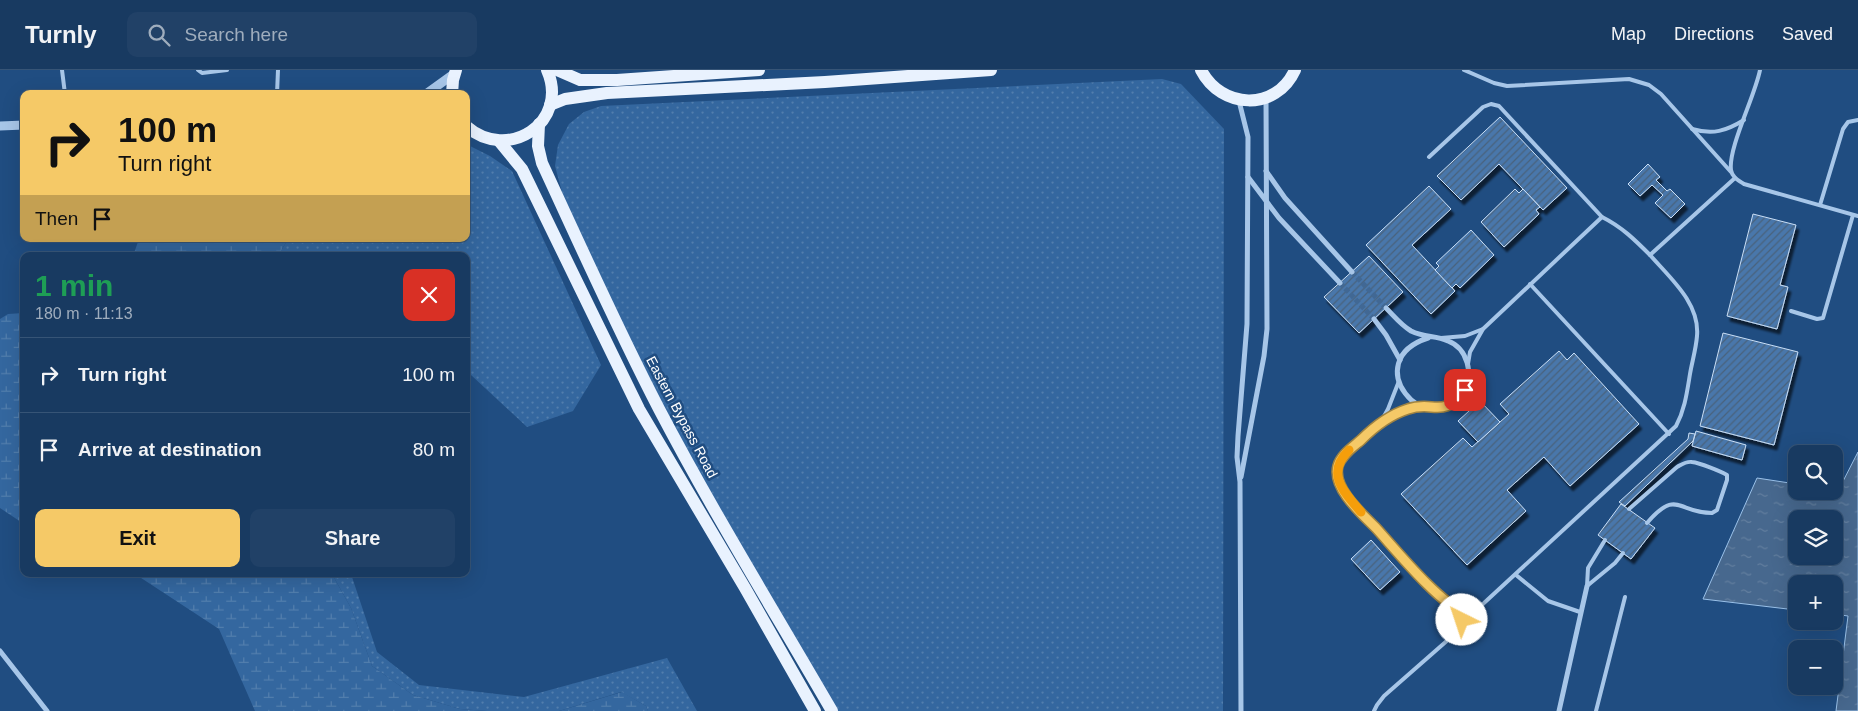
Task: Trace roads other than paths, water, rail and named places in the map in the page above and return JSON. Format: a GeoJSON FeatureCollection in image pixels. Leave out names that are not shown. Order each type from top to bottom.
{"type":"FeatureCollection","features":[{"type":"Feature","properties":{"kind":"main road"},"geometry":{"type":"LineString","coordinates":[[470,129],[480,136],[499,141],[512,140],[524,136],[539,124],[550,105],[552,90],[546,70]]}},
{"type":"Feature","properties":{"kind":"main road"},"geometry":{"type":"LineString","coordinates":[[557,70],[580,80],[617,80],[759,70]]}},
{"type":"Feature","properties":{"kind":"main road"},"geometry":{"type":"LineString","coordinates":[[550,105],[565,99],[607,93],[825,82],[991,70]]}},
{"type":"Feature","properties":{"kind":"main road"},"geometry":{"type":"LineString","coordinates":[[1200,72],[1217,90],[1226,96],[1254,100],[1266,98],[1281,89],[1296,71]]}},
{"type":"Feature","properties":{"kind":"main road"},"geometry":{"type":"LineString","coordinates":[[453,90],[456,72]]}},
{"type":"Feature","properties":{"kind":"main road","name":"Eastern Bypass Road"},"geometry":{"type":"LineString","coordinates":[[539,124],[538,146],[542,163],[619,331],[703,489],[832,711]]}},
{"type":"Feature","properties":{"kind":"main road"},"geometry":{"type":"LineString","coordinates":[[499,141],[522,170],[639,409],[815,711]]}},
{"type":"Feature","properties":{"kind":"street"},"geometry":{"type":"LineString","coordinates":[[431,90],[456,72]]}},
{"type":"Feature","properties":{"kind":"street"},"geometry":{"type":"LineString","coordinates":[[1240,482],[1264,356],[1267,329],[1266,98]]}},
{"type":"Feature","properties":{"kind":"street"},"geometry":{"type":"LineString","coordinates":[[1238,99],[1248,138],[1247,324],[1238,450],[1240,482],[1241,711]]}},
{"type":"Feature","properties":{"kind":"street"},"geometry":{"type":"LineString","coordinates":[[0,126],[20,125]]}},
{"type":"Feature","properties":{"kind":"street"},"geometry":{"type":"LineString","coordinates":[[1266,170],[1285,198],[1352,272]]}},
{"type":"Feature","properties":{"kind":"street"},"geometry":{"type":"LineString","coordinates":[[1248,177],[1266,202],[1340,283]]}},
{"type":"Feature","properties":{"kind":"street"},"geometry":{"type":"LineString","coordinates":[[1386,308],[1400,323],[1428,338]]}},
{"type":"Feature","properties":{"kind":"street"},"geometry":{"type":"LineString","coordinates":[[1374,319],[1386,335],[1400,360]]}},
{"type":"Feature","properties":{"kind":"street"},"geometry":{"type":"LineString","coordinates":[[1428,338],[1439,338],[1450,341],[1466,357],[1469,379],[1465,390],[1458,399],[1449,405],[1438,408],[1425,408],[1414,403],[1405,395],[1399,381],[1400,360],[1406,349],[1416,342],[1428,338]]}},
{"type":"Feature","properties":{"kind":"street"},"geometry":{"type":"LineString","coordinates":[[1559,711],[1587,586]]}},
{"type":"Feature","properties":{"kind":"street"},"geometry":{"type":"LineString","coordinates":[[0,651],[47,711]]}},
{"type":"Feature","properties":{"kind":"lane"},"geometry":{"type":"LineString","coordinates":[[62,70],[64,90]]}},
{"type":"Feature","properties":{"kind":"lane"},"geometry":{"type":"LineString","coordinates":[[198,70],[202,72],[227,70]]}},
{"type":"Feature","properties":{"kind":"lane"},"geometry":{"type":"LineString","coordinates":[[277,90],[278,70]]}},
{"type":"Feature","properties":{"kind":"lane"},"geometry":{"type":"LineString","coordinates":[[1464,70],[1494,83],[1507,86],[1629,79],[1649,84],[1661,94],[1732,172],[1735,178],[1744,184],[1858,216]]}},
{"type":"Feature","properties":{"kind":"lane"},"geometry":{"type":"LineString","coordinates":[[1732,172],[1734,152],[1760,70]]}},
{"type":"Feature","properties":{"kind":"lane"},"geometry":{"type":"LineString","coordinates":[[1399,381],[1388,409],[1380,422],[1341,460],[1337,474],[1339,482],[1342,489],[1363,514],[1424,580],[1450,605],[1464,612],[1477,609],[1669,434],[1682,415],[1697,335],[1696,320],[1691,306],[1682,292],[1630,234],[1617,224],[1602,217],[1499,106],[1491,104],[1483,107],[1429,157]]}},
{"type":"Feature","properties":{"kind":"lane"},"geometry":{"type":"LineString","coordinates":[[1692,129],[1701,131],[1726,130],[1744,120]]}},
{"type":"Feature","properties":{"kind":"lane"},"geometry":{"type":"LineString","coordinates":[[1820,205],[1843,129],[1848,122],[1858,120]]}},
{"type":"Feature","properties":{"kind":"lane"},"geometry":{"type":"LineString","coordinates":[[1650,256],[1735,178]]}},
{"type":"Feature","properties":{"kind":"lane"},"geometry":{"type":"LineString","coordinates":[[1791,312],[1823,318],[1852,215]]}},
{"type":"Feature","properties":{"kind":"lane"},"geometry":{"type":"LineString","coordinates":[[1468,366],[1472,347],[1483,329],[1602,217]]}},
{"type":"Feature","properties":{"kind":"lane"},"geometry":{"type":"LineString","coordinates":[[1530,284],[1669,434]]}},
{"type":"Feature","properties":{"kind":"lane"},"geometry":{"type":"LineString","coordinates":[[1439,338],[1465,336],[1483,329]]}},
{"type":"Feature","properties":{"kind":"lane"},"geometry":{"type":"LineString","coordinates":[[1380,422],[1420,406]]}},
{"type":"Feature","properties":{"kind":"lane"},"geometry":{"type":"LineString","coordinates":[[1628,509],[1676,467],[1684,463],[1692,462],[1722,472],[1727,476],[1717,510],[1712,513],[1670,504],[1663,506],[1647,522]]}},
{"type":"Feature","properties":{"kind":"lane"},"geometry":{"type":"LineString","coordinates":[[1587,586],[1588,568],[1605,540]]}},
{"type":"Feature","properties":{"kind":"lane"},"geometry":{"type":"LineString","coordinates":[[1587,586],[1616,563],[1623,553]]}},
{"type":"Feature","properties":{"kind":"lane"},"geometry":{"type":"LineString","coordinates":[[1516,575],[1548,602],[1580,612]]}},
{"type":"Feature","properties":{"kind":"lane"},"geometry":{"type":"LineString","coordinates":[[1596,711],[1625,597]]}},
{"type":"Feature","properties":{"kind":"lane"},"geometry":{"type":"LineString","coordinates":[[1374,711],[1384,696],[1449,639],[1458,629],[1464,612]]}},
{"type":"Feature","properties":{"kind":"water"},"geometry":{"type":"Polygon","coordinates":[[[1858,452],[1858,711],[1836,711],[1838,695],[1843,695],[1843,656],[1848,616],[1843,615],[1843,575],[1788,575],[1788,609],[1703,599],[1757,478],[1788,483],[1788,500],[1843,500],[1843,481],[1858,452]]]}},
{"type":"Feature","properties":{"kind":"tunnel"},"geometry":{"type":"LineString","coordinates":[[1352,272],[1386,308]]}},
{"type":"Feature","properties":{"kind":"tunnel"},"geometry":{"type":"LineString","coordinates":[[1340,283],[1374,319]]}}]}
